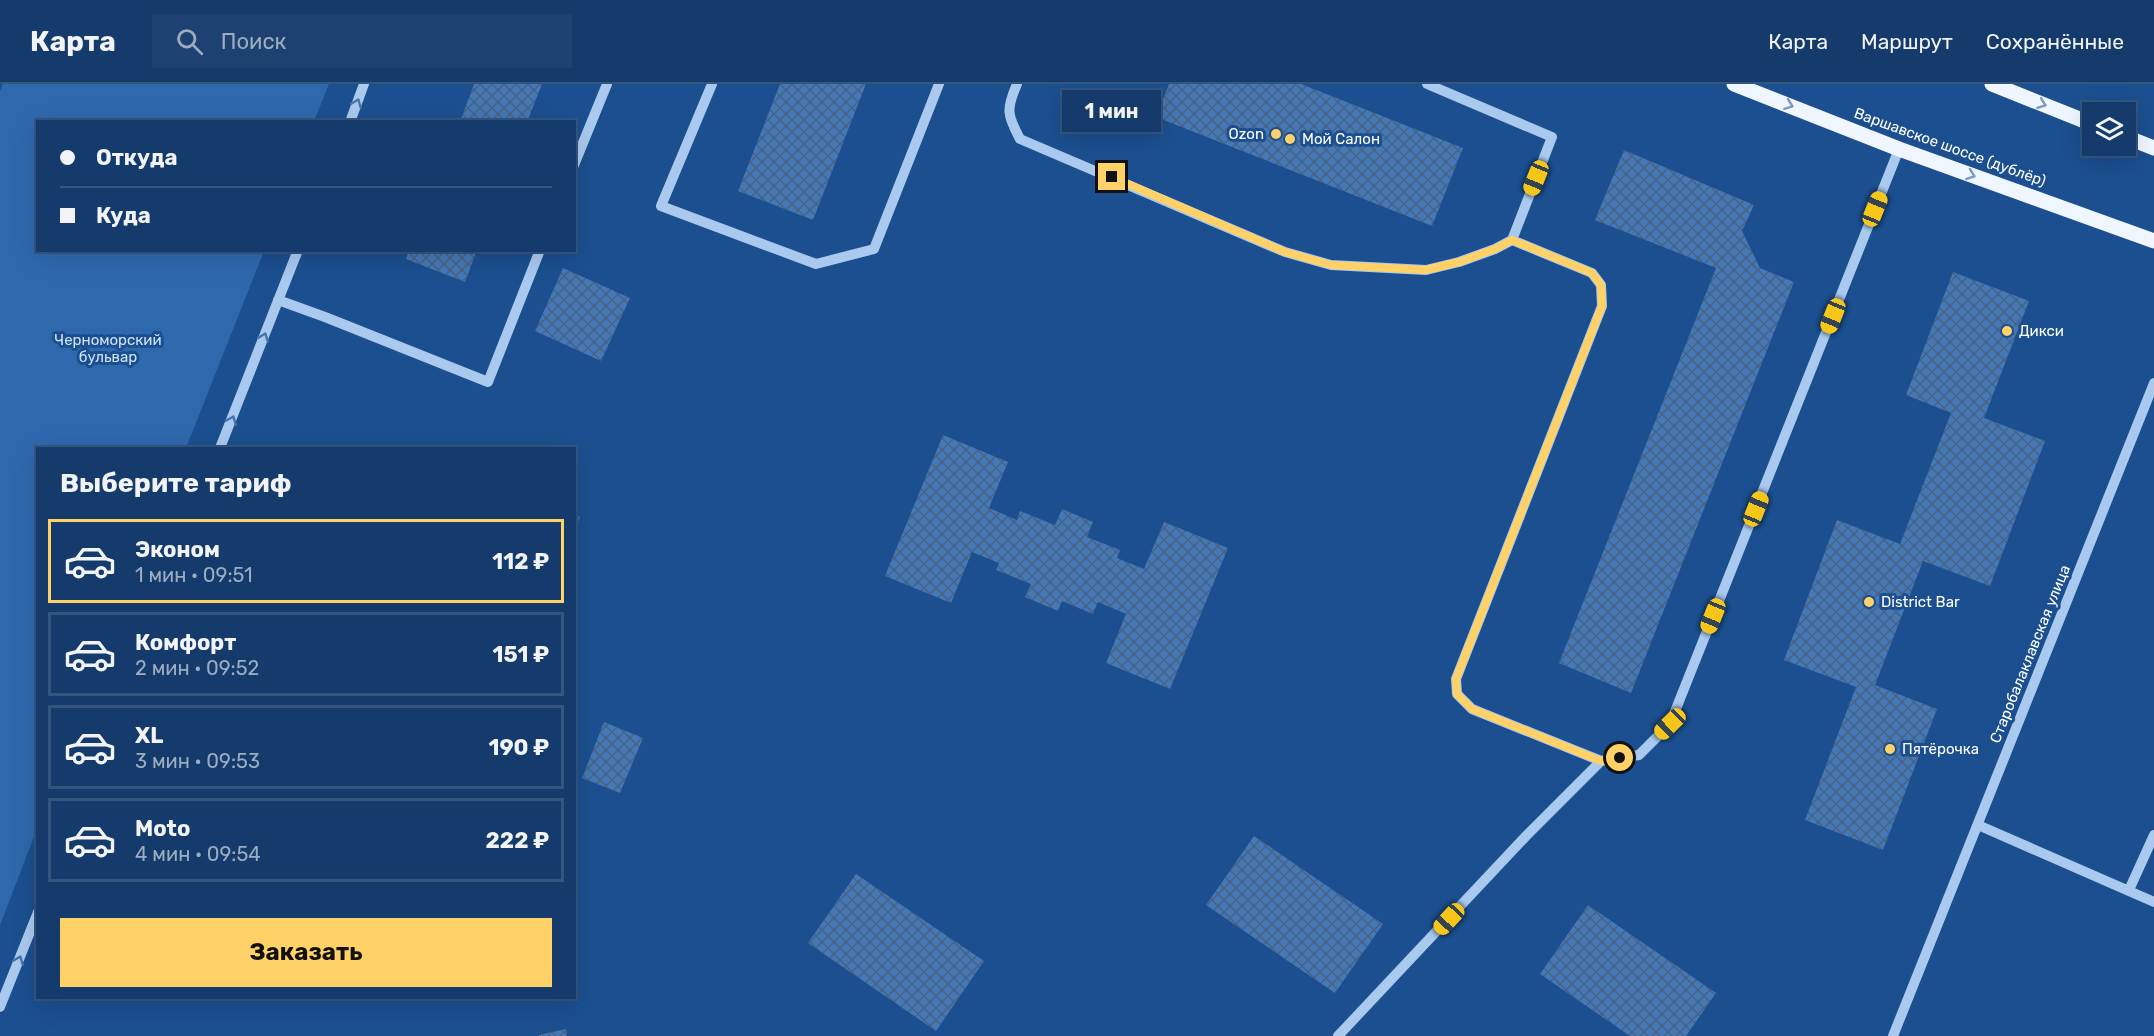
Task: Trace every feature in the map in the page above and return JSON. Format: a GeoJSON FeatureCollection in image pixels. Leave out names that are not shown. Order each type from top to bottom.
{"type":"FeatureCollection","features":[{"type":"Feature","properties":{"kind":"main road","name":"Варшавское шоссе (дублёр)"},"geometry":{"type":"LineString","coordinates":[[1734,84],[1899,149],[2154,241]]}},
{"type":"Feature","properties":{"kind":"main road"},"geometry":{"type":"LineString","coordinates":[[1992,84],[2082,120]]}},
{"type":"Feature","properties":{"kind":"main road"},"geometry":{"type":"LineString","coordinates":[[2136,140],[2154,148]]}},
{"type":"Feature","properties":{"kind":"street"},"geometry":{"type":"LineString","coordinates":[[351,120],[364,84]]}},
{"type":"Feature","properties":{"kind":"street"},"geometry":{"type":"LineString","coordinates":[[576,160],[607,84]]}},
{"type":"Feature","properties":{"kind":"street"},"geometry":{"type":"LineString","coordinates":[[712,84],[661,206],[816,264],[874,249],[939,84]]}},
{"type":"Feature","properties":{"kind":"street"},"geometry":{"type":"LineString","coordinates":[[1017,84],[1011,99],[1009,119],[1020,139],[1285,252],[1331,265],[1426,270],[1459,262],[1512,240],[1552,138],[1427,84]]}},
{"type":"Feature","properties":{"kind":"street"},"geometry":{"type":"LineString","coordinates":[[1512,240],[1592,273],[1601,285],[1602,306],[1456,679],[1457,694],[1472,709],[1601,761],[1639,755],[1670,724],[1899,149]]}},
{"type":"Feature","properties":{"kind":"street"},"geometry":{"type":"LineString","coordinates":[[220,447],[297,252]]}},
{"type":"Feature","properties":{"kind":"street"},"geometry":{"type":"LineString","coordinates":[[278,300],[488,382],[539,252]]}},
{"type":"Feature","properties":{"kind":"street","name":"Старобалаклавская улица"},"geometry":{"type":"LineString","coordinates":[[1893,1036],[2154,383]]}},
{"type":"Feature","properties":{"kind":"street"},"geometry":{"type":"LineString","coordinates":[[1338,1036],[1601,761]]}},
{"type":"Feature","properties":{"kind":"street"},"geometry":{"type":"LineString","coordinates":[[1978,825],[2154,902]]}},
{"type":"Feature","properties":{"kind":"street"},"geometry":{"type":"LineString","coordinates":[[2129,890],[2154,835]]}},
{"type":"Feature","properties":{"kind":"street"},"geometry":{"type":"LineString","coordinates":[[0,1008],[36,917]]}},
{"type":"Feature","properties":{"kind":"green space","name":"Черноморский бульвар"},"geometry":{"type":"Polygon","coordinates":[[[3,84],[329,84],[314,120],[36,120],[36,252],[264,252],[186,447],[36,447],[36,832],[0,925],[0,91],[3,84]]]}},
{"type":"Feature","properties":{"kind":"building"},"geometry":{"type":"Polygon","coordinates":[[[474,84],[542,84],[528,120],[461,120],[474,84]]]}},
{"type":"Feature","properties":{"kind":"building"},"geometry":{"type":"Polygon","coordinates":[[[780,84],[866,84],[813,220],[738,191],[780,84]]]}},
{"type":"Feature","properties":{"kind":"building"},"geometry":{"type":"Polygon","coordinates":[[[1169,84],[1301,84],[1463,148],[1432,226],[1156,117],[1169,84]]]}},
{"type":"Feature","properties":{"kind":"building"},"geometry":{"type":"Polygon","coordinates":[[[1624,150],[1754,205],[1742,231],[1760,268],[1794,282],[1631,693],[1559,663],[1716,268],[1595,220],[1624,150]]]}},
{"type":"Feature","properties":{"kind":"building"},"geometry":{"type":"Polygon","coordinates":[[[408,252],[476,252],[465,282],[406,259],[408,252]]]}},
{"type":"Feature","properties":{"kind":"building"},"geometry":{"type":"Polygon","coordinates":[[[563,268],[630,298],[601,361],[535,331],[563,268]]]}},
{"type":"Feature","properties":{"kind":"building"},"geometry":{"type":"Polygon","coordinates":[[[1953,272],[2029,301],[1984,418],[2045,441],[1990,586],[1923,561],[1875,685],[1937,709],[1883,850],[1805,820],[1856,687],[1784,660],[1837,520],[1900,544],[1951,413],[1906,395],[1953,272]]]}},
{"type":"Feature","properties":{"kind":"building"},"geometry":{"type":"Polygon","coordinates":[[[943,435],[1008,462],[989,508],[1017,520],[1020,511],[1055,525],[1062,509],[1093,522],[1087,537],[1120,550],[1117,558],[1144,569],[1164,522],[1228,548],[1170,689],[1106,663],[1126,614],[1098,602],[1093,614],[1062,601],[1058,611],[1025,597],[1031,584],[996,570],[999,563],[972,552],[951,603],[885,576],[943,435]]]}},
{"type":"Feature","properties":{"kind":"building"},"geometry":{"type":"Polygon","coordinates":[[[604,722],[643,738],[620,793],[582,778],[604,722]]]}},
{"type":"Feature","properties":{"kind":"building"},"geometry":{"type":"Polygon","coordinates":[[[1254,836],[1383,924],[1335,993],[1206,905],[1254,836]]]}},
{"type":"Feature","properties":{"kind":"building"},"geometry":{"type":"Polygon","coordinates":[[[856,874],[984,961],[936,1031],[808,943],[856,874]]]}},
{"type":"Feature","properties":{"kind":"building"},"geometry":{"type":"Polygon","coordinates":[[[1588,905],[1716,993],[1686,1036],[1630,1036],[1540,974],[1588,905]]]}},
{"type":"Feature","properties":{"kind":"building"},"geometry":{"type":"Polygon","coordinates":[[[566,1029],[567,1036],[539,1036],[539,1035],[566,1029]]]}},
{"type":"Feature","properties":{"kind":"place","name":"Ozon"},"geometry":{"type":"Point","coordinates":[1276,134]}},
{"type":"Feature","properties":{"kind":"place","name":"Мой Салон"},"geometry":{"type":"Point","coordinates":[1290,139]}},
{"type":"Feature","properties":{"kind":"place","name":"Дикси"},"geometry":{"type":"Point","coordinates":[2007,331]}},
{"type":"Feature","properties":{"kind":"place","name":"District Bar"},"geometry":{"type":"Point","coordinates":[1869,602]}},
{"type":"Feature","properties":{"kind":"place","name":"Пятёрочка"},"geometry":{"type":"Point","coordinates":[1890,749]}},
{"type":"Feature","properties":{"kind":"route"},"geometry":{"type":"LineString","coordinates":[[1112,177],[1285,252],[1331,265],[1426,270],[1459,262],[1512,240],[1592,273],[1601,285],[1602,306],[1456,679],[1457,694],[1472,709],[1601,761],[1620,758]]}}]}
